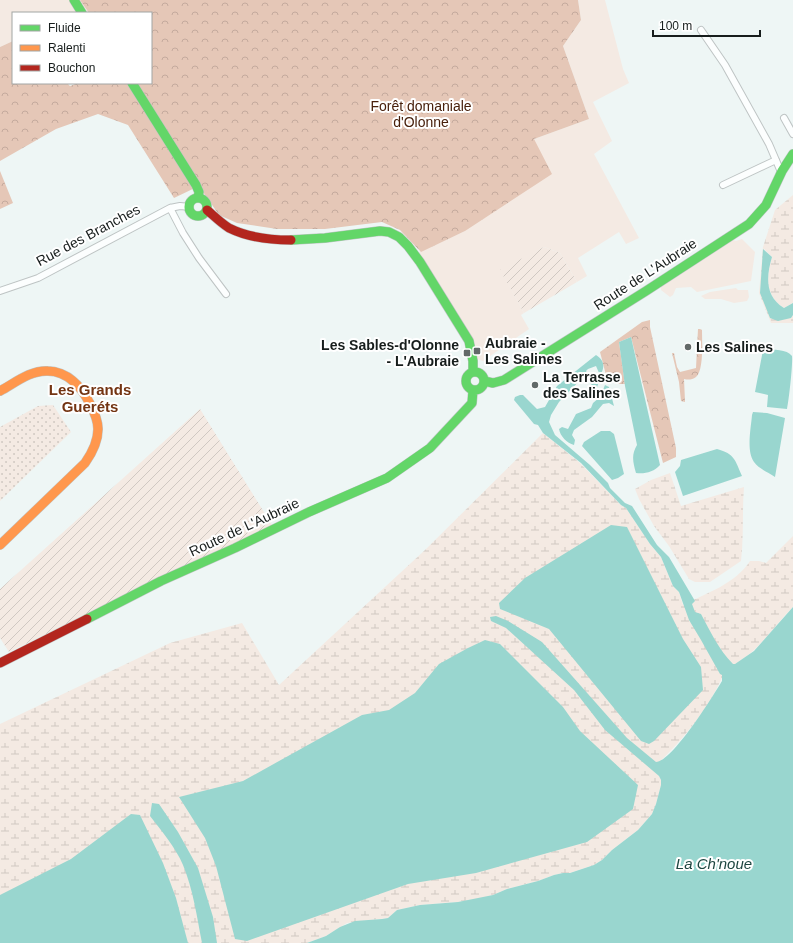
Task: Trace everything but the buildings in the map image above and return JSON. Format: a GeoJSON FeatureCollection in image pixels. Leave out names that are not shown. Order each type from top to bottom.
{"type":"FeatureCollection","features":[{"type":"Feature","properties":{"kind":"street"},"geometry":{"type":"LineString","coordinates":[[74,0],[81,12]]}},
{"type":"Feature","properties":{"kind":"street"},"geometry":{"type":"LineString","coordinates":[[701,30],[725,65],[769,144],[781,172]]}},
{"type":"Feature","properties":{"kind":"street"},"geometry":{"type":"LineString","coordinates":[[133,84],[196,185],[198,198]]}},
{"type":"Feature","properties":{"kind":"street"},"geometry":{"type":"LineString","coordinates":[[784,118],[793,134]]}},
{"type":"Feature","properties":{"kind":"street","name":"Route de L'Aubraie"},"geometry":{"type":"LineString","coordinates":[[484,381],[493,383],[504,380],[745,227],[760,213],[767,203],[781,172],[793,154]]}},
{"type":"Feature","properties":{"kind":"street"},"geometry":{"type":"LineString","coordinates":[[723,185],[776,160]]}},
{"type":"Feature","properties":{"kind":"street"},"geometry":{"type":"LineString","coordinates":[[207,210],[204,214],[199,216],[195,215],[191,212],[191,203],[194,199],[198,198],[204,200],[207,205],[207,210],[232,230],[248,235],[275,240],[304,240],[380,231],[389,232],[399,237],[420,262],[469,341],[473,372]]}},
{"type":"Feature","properties":{"kind":"street","name":"Rue des Branches"},"geometry":{"type":"LineString","coordinates":[[0,291],[38,278],[170,208],[180,206],[190,207]]}},
{"type":"Feature","properties":{"kind":"street"},"geometry":{"type":"LineString","coordinates":[[170,208],[183,233],[199,258],[226,294]]}},
{"type":"Feature","properties":{"kind":"street"},"geometry":{"type":"LineString","coordinates":[[0,391],[31,374],[45,371],[55,372],[74,381],[93,411],[97,421],[98,430],[97,442],[85,463],[0,545]]}},
{"type":"Feature","properties":{"kind":"street"},"geometry":{"type":"LineString","coordinates":[[473,372],[480,374],[484,381],[480,388],[473,390],[468,387],[466,382],[468,374],[473,372]]}},
{"type":"Feature","properties":{"kind":"street","name":"Route de L'Aubraie"},"geometry":{"type":"LineString","coordinates":[[0,663],[161,581],[235,548],[309,512],[387,478],[430,448],[472,403],[473,390]]}},
{"type":"Feature","properties":{"kind":"green space"},"geometry":{"type":"Polygon","coordinates":[[[0,0],[80,0],[88,12],[12,12],[12,41],[0,47],[0,0]]]}},
{"type":"Feature","properties":{"kind":"green space","name":"Forêt domaniale d'Olonne"},"geometry":{"type":"Polygon","coordinates":[[[80,0],[578,0],[581,20],[563,46],[589,119],[534,139],[552,174],[465,231],[421,252],[400,230],[382,222],[325,229],[277,229],[237,223],[219,215],[199,186],[174,198],[128,125],[98,114],[56,129],[0,161],[0,47],[12,41],[12,84],[68,84],[70,86],[75,84],[152,84],[152,12],[88,12],[80,0]]]}},
{"type":"Feature","properties":{"kind":"green space"},"geometry":{"type":"Polygon","coordinates":[[[578,0],[605,0],[623,69],[629,83],[593,102],[612,141],[594,154],[639,238],[626,244],[619,232],[578,258],[587,276],[577,282],[560,253],[544,247],[501,271],[524,313],[521,315],[529,329],[483,361],[477,359],[470,335],[419,252],[465,231],[534,139],[589,119],[563,46],[581,20],[578,0]]]}},
{"type":"Feature","properties":{"kind":"green space"},"geometry":{"type":"Polygon","coordinates":[[[0,171],[13,203],[0,209],[0,171]]]}},
{"type":"Feature","properties":{"kind":"green space"},"geometry":{"type":"Polygon","coordinates":[[[793,195],[793,303],[784,308],[773,298],[770,292],[768,279],[772,257],[764,249],[760,293],[791,318],[793,315],[793,323],[771,323],[759,293],[763,247],[775,210],[793,195]]]}},
{"type":"Feature","properties":{"kind":"green space"},"geometry":{"type":"Polygon","coordinates":[[[742,239],[755,252],[751,281],[697,292],[691,287],[676,288],[673,295],[670,297],[661,290],[661,287],[733,240],[736,241],[742,239]]]}},
{"type":"Feature","properties":{"kind":"green space"},"geometry":{"type":"Polygon","coordinates":[[[544,247],[560,253],[577,282],[524,313],[500,270],[544,247]]]}},
{"type":"Feature","properties":{"kind":"green space"},"geometry":{"type":"Polygon","coordinates":[[[736,288],[738,290],[748,290],[749,297],[747,301],[734,303],[721,299],[705,299],[701,296],[710,292],[736,288]]]}},
{"type":"Feature","properties":{"kind":"green space"},"geometry":{"type":"Polygon","coordinates":[[[650,320],[650,327],[676,448],[676,457],[663,463],[631,337],[619,342],[625,384],[619,384],[607,379],[600,352],[642,322],[650,320]]]}},
{"type":"Feature","properties":{"kind":"green space"},"geometry":{"type":"Polygon","coordinates":[[[698,329],[702,330],[702,355],[700,369],[699,374],[696,377],[690,380],[684,379],[685,402],[681,401],[679,382],[672,353],[674,353],[677,367],[680,372],[696,368],[698,329]]]}},
{"type":"Feature","properties":{"kind":"green space"},"geometry":{"type":"Polygon","coordinates":[[[53,405],[71,432],[0,501],[0,427],[38,406],[53,405]]]}},
{"type":"Feature","properties":{"kind":"green space"},"geometry":{"type":"Polygon","coordinates":[[[200,409],[272,525],[9,652],[0,638],[0,589],[200,409]]]}},
{"type":"Feature","properties":{"kind":"green space"},"geometry":{"type":"Polygon","coordinates":[[[543,433],[580,463],[621,505],[626,508],[650,544],[661,557],[673,586],[679,592],[683,605],[729,582],[744,569],[750,561],[766,563],[793,536],[793,607],[754,650],[725,673],[716,691],[692,727],[652,769],[659,776],[661,785],[652,814],[638,830],[594,865],[570,873],[554,875],[482,898],[458,902],[420,905],[397,910],[388,918],[347,923],[326,936],[307,943],[0,943],[0,724],[170,643],[242,623],[279,685],[425,550],[543,433]]]}},
{"type":"Feature","properties":{"kind":"green space"},"geometry":{"type":"Polygon","coordinates":[[[670,473],[681,506],[744,487],[741,561],[710,582],[695,582],[689,579],[669,546],[654,526],[635,489],[651,480],[670,473]]]}},
{"type":"Feature","properties":{"kind":"water"},"geometry":{"type":"Polygon","coordinates":[[[763,249],[772,257],[768,279],[770,292],[773,298],[784,308],[793,303],[793,315],[791,318],[778,321],[770,318],[760,293],[763,249]]]}},
{"type":"Feature","properties":{"kind":"water"},"geometry":{"type":"Polygon","coordinates":[[[631,337],[660,465],[652,471],[643,473],[636,473],[633,462],[633,455],[637,445],[625,386],[619,342],[631,337]]]}},
{"type":"Feature","properties":{"kind":"water"},"geometry":{"type":"Polygon","coordinates":[[[763,350],[787,352],[792,356],[791,382],[787,409],[767,407],[768,395],[755,392],[763,350]]]}},
{"type":"Feature","properties":{"kind":"water","name":"La Ch'noue"},"geometry":{"type":"Polygon","coordinates":[[[596,355],[603,363],[601,374],[596,366],[586,371],[588,375],[599,382],[597,387],[592,385],[583,377],[559,402],[551,415],[549,422],[555,435],[590,465],[625,503],[632,506],[657,545],[669,557],[695,601],[692,604],[695,612],[701,614],[723,653],[733,664],[735,664],[754,651],[793,607],[793,943],[307,943],[326,936],[340,927],[355,921],[388,918],[397,910],[420,905],[458,902],[493,895],[507,889],[554,875],[570,873],[594,865],[638,830],[652,814],[661,785],[659,776],[605,730],[574,690],[506,628],[491,621],[490,617],[496,616],[508,621],[542,642],[627,738],[656,762],[663,759],[682,740],[722,681],[722,675],[720,674],[689,620],[679,592],[673,586],[661,557],[650,544],[626,508],[621,505],[581,463],[543,433],[538,425],[534,424],[514,400],[515,397],[523,395],[537,409],[545,407],[557,386],[596,355]]]}},
{"type":"Feature","properties":{"kind":"water"},"geometry":{"type":"Polygon","coordinates":[[[605,385],[609,387],[614,406],[609,403],[603,404],[592,417],[574,430],[572,435],[575,440],[574,445],[569,443],[562,437],[559,429],[562,427],[568,429],[576,414],[591,408],[593,403],[600,397],[605,385]]]}},
{"type":"Feature","properties":{"kind":"water"},"geometry":{"type":"Polygon","coordinates":[[[753,412],[767,413],[785,418],[775,477],[758,467],[750,452],[753,412]]]}},
{"type":"Feature","properties":{"kind":"water"},"geometry":{"type":"Polygon","coordinates":[[[601,431],[610,431],[614,434],[624,474],[612,480],[582,446],[584,442],[601,431]]]}},
{"type":"Feature","properties":{"kind":"water"},"geometry":{"type":"Polygon","coordinates":[[[717,449],[728,453],[734,458],[742,476],[683,496],[675,472],[680,466],[681,460],[717,449]]]}},
{"type":"Feature","properties":{"kind":"water"},"geometry":{"type":"Polygon","coordinates":[[[611,525],[627,527],[683,639],[701,667],[703,690],[654,741],[649,744],[641,741],[549,629],[500,609],[499,603],[525,578],[611,525]]]}},
{"type":"Feature","properties":{"kind":"water"},"geometry":{"type":"Polygon","coordinates":[[[485,640],[500,644],[563,707],[580,731],[638,785],[633,809],[587,842],[476,873],[408,884],[247,941],[235,939],[216,866],[205,838],[179,797],[243,781],[362,715],[389,710],[415,693],[439,664],[485,640]]]}},
{"type":"Feature","properties":{"kind":"water"},"geometry":{"type":"Polygon","coordinates":[[[152,803],[159,804],[178,832],[198,868],[213,917],[217,943],[202,943],[194,903],[183,865],[168,839],[150,816],[152,803]]]}},
{"type":"Feature","properties":{"kind":"water"},"geometry":{"type":"Polygon","coordinates":[[[131,814],[140,815],[163,863],[176,898],[188,943],[0,943],[0,895],[71,859],[131,814]]]}},
{"type":"Feature","properties":{"kind":"traffic: fast"},"geometry":{"type":"LineString","coordinates":[[74,0],[81,12]]}},
{"type":"Feature","properties":{"kind":"traffic: fast"},"geometry":{"type":"LineString","coordinates":[[133,84],[196,185],[199,192],[198,198]]}},
{"type":"Feature","properties":{"kind":"traffic: fast"},"geometry":{"type":"LineString","coordinates":[[484,381],[493,383],[504,380],[749,224],[766,205],[782,171],[793,154]]}},
{"type":"Feature","properties":{"kind":"traffic: fast"},"geometry":{"type":"LineString","coordinates":[[198,198],[204,201],[207,207],[204,213],[198,216],[192,213],[189,207],[192,201],[198,198]]}},
{"type":"Feature","properties":{"kind":"traffic: fast"},"geometry":{"type":"LineString","coordinates":[[291,240],[325,238],[380,231],[389,232],[399,237],[420,262],[469,341],[473,361],[473,372]]}},
{"type":"Feature","properties":{"kind":"traffic: fast"},"geometry":{"type":"LineString","coordinates":[[475,372],[481,375],[484,381],[481,387],[475,390],[469,387],[466,381],[469,375],[475,372]]}},
{"type":"Feature","properties":{"kind":"traffic: fast"},"geometry":{"type":"LineString","coordinates":[[87,619],[161,581],[235,548],[309,512],[387,478],[430,448],[472,403],[473,390]]}},
{"type":"Feature","properties":{"kind":"traffic: slow"},"geometry":{"type":"LineString","coordinates":[[0,391],[29,375],[41,371],[61,374],[73,381],[82,390],[96,417],[98,429],[94,447],[85,463],[0,545]]}},
{"type":"Feature","properties":{"kind":"traffic: jam"},"geometry":{"type":"LineString","coordinates":[[207,210],[220,222],[243,234],[291,240]]}},
{"type":"Feature","properties":{"kind":"traffic: jam"},"geometry":{"type":"LineString","coordinates":[[0,663],[87,619]]}},
{"type":"Feature","properties":{"kind":"place","name":"Les Salines"},"geometry":{"type":"Point","coordinates":[688,347]}},
{"type":"Feature","properties":{"kind":"place","name":"Aubraie - Les Salines"},"geometry":{"type":"Point","coordinates":[477,351]}},
{"type":"Feature","properties":{"kind":"place","name":"Les Sables-d'Olonne - L'Aubraie"},"geometry":{"type":"Point","coordinates":[467,353]}},
{"type":"Feature","properties":{"kind":"place","name":"La Terrasse des Salines"},"geometry":{"type":"Point","coordinates":[535,385]}},
{"type":"Feature","properties":{"kind":"district","name":"Les Grands Gueréts"},"geometry":{"type":"Point","coordinates":[90,398]}}]}
